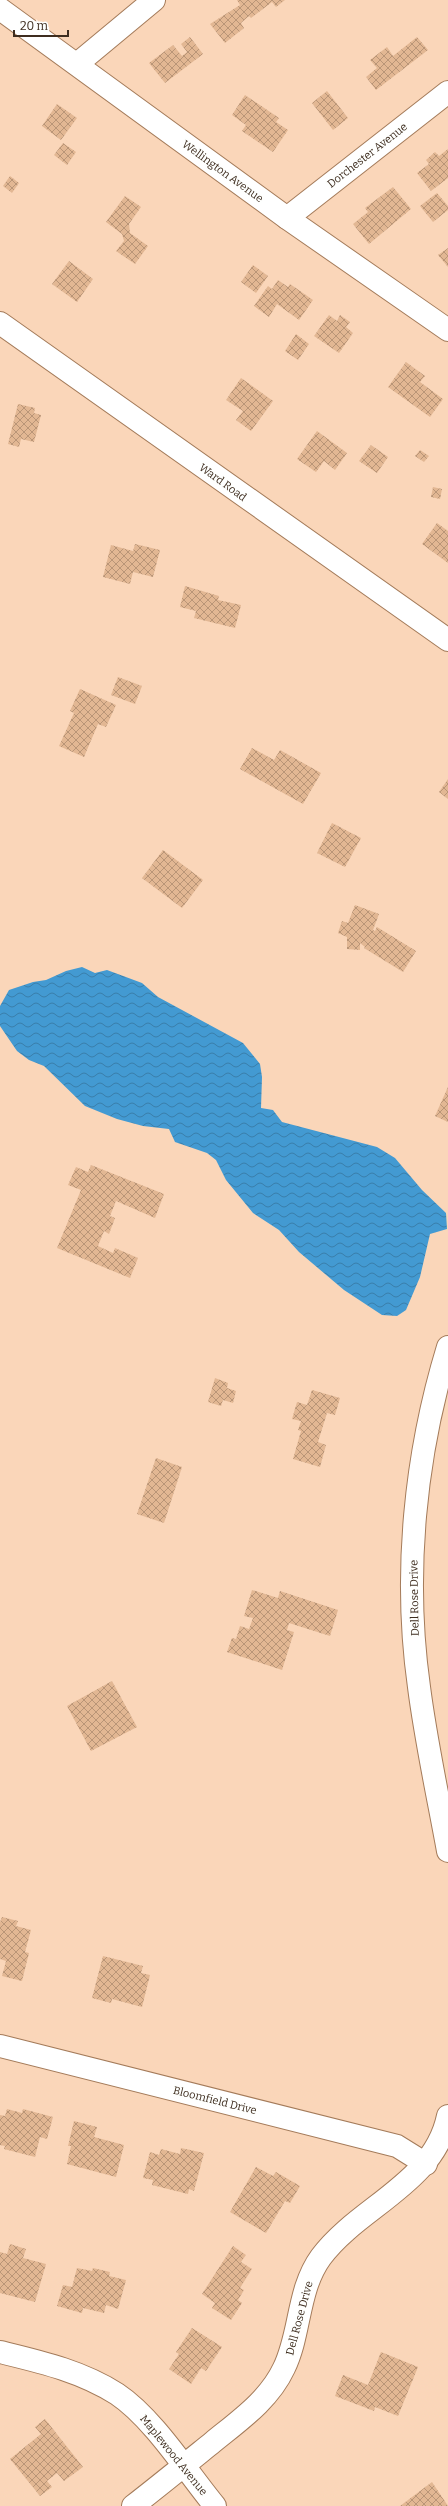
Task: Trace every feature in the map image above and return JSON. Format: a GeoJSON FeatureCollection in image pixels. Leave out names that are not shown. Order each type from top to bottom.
{"type":"FeatureCollection","features":[{"type":"Feature","properties":{"kind":"street"},"geometry":{"type":"LineString","coordinates":[[77,64],[154,0]]}},
{"type":"Feature","properties":{"kind":"street","name":"Wellington Avenue"},"geometry":{"type":"LineString","coordinates":[[0,9],[287,218],[448,330]]}},
{"type":"Feature","properties":{"kind":"street","name":"Dorchester Avenue"},"geometry":{"type":"LineString","coordinates":[[287,218],[448,92]]}},
{"type":"Feature","properties":{"kind":"street","name":"Ward Road"},"geometry":{"type":"LineString","coordinates":[[0,322],[448,640]]}},
{"type":"Feature","properties":{"kind":"street","name":"Dell Rose Drive"},"geometry":{"type":"LineString","coordinates":[[448,1347],[435,1391],[425,1439],[415,1520],[413,1634],[419,1688],[448,1851]]}},
{"type":"Feature","properties":{"kind":"street","name":"Bloomfield Drive"},"geometry":{"type":"LineString","coordinates":[[0,2046],[397,2146],[426,2164]]}},
{"type":"Feature","properties":{"kind":"street","name":"Dell Rose Drive"},"geometry":{"type":"LineString","coordinates":[[133,2506],[247,2414],[267,2395],[277,2381],[290,2354],[306,2289],[320,2258],[346,2231],[426,2164],[441,2139],[448,2116]]}},
{"type":"Feature","properties":{"kind":"street","name":"Maplewood Avenue"},"geometry":{"type":"LineString","coordinates":[[0,2352],[66,2369],[92,2380],[118,2395],[148,2422],[215,2506]]}},
{"type":"Feature","properties":{"kind":"water"},"geometry":{"type":"Polygon","coordinates":[[[82,967],[95,973],[107,970],[142,983],[158,997],[243,1043],[260,1064],[262,1077],[261,1108],[273,1110],[282,1122],[377,1147],[395,1158],[422,1190],[446,1213],[447,1229],[430,1234],[420,1277],[406,1310],[397,1316],[382,1315],[344,1290],[299,1252],[279,1230],[253,1213],[226,1180],[216,1160],[207,1153],[175,1142],[169,1129],[143,1126],[117,1119],[85,1106],[44,1066],[29,1060],[17,1051],[0,1026],[0,1006],[9,990],[33,982],[46,980],[66,971],[82,967]]]}},
{"type":"Feature","properties":{"kind":"building"},"geometry":{"type":"Polygon","coordinates":[[[237,0],[285,0],[276,7],[272,2],[251,18],[249,16],[241,23],[244,28],[225,43],[210,24],[240,5],[237,0]]]}},
{"type":"Feature","properties":{"kind":"building"},"geometry":{"type":"Polygon","coordinates":[[[190,37],[203,54],[165,83],[149,63],[173,45],[182,56],[187,52],[181,44],[190,37]]]}},
{"type":"Feature","properties":{"kind":"building"},"geometry":{"type":"Polygon","coordinates":[[[417,37],[428,50],[376,90],[366,77],[377,68],[370,60],[387,47],[393,56],[417,37]]]}},
{"type":"Feature","properties":{"kind":"building"},"geometry":{"type":"Polygon","coordinates":[[[327,91],[348,118],[333,130],[312,103],[327,91]]]}},
{"type":"Feature","properties":{"kind":"building"},"geometry":{"type":"Polygon","coordinates":[[[245,95],[279,118],[276,122],[288,130],[273,152],[242,131],[246,125],[232,115],[245,95]]]}},
{"type":"Feature","properties":{"kind":"building"},"geometry":{"type":"Polygon","coordinates":[[[57,104],[77,118],[61,140],[42,126],[57,104]]]}},
{"type":"Feature","properties":{"kind":"building"},"geometry":{"type":"Polygon","coordinates":[[[63,143],[76,152],[67,165],[54,155],[63,143]]]}},
{"type":"Feature","properties":{"kind":"building"},"geometry":{"type":"Polygon","coordinates":[[[448,149],[448,178],[431,191],[417,173],[429,164],[426,160],[435,152],[439,156],[448,149]]]}},
{"type":"Feature","properties":{"kind":"building"},"geometry":{"type":"Polygon","coordinates":[[[10,176],[19,183],[12,193],[3,186],[10,176]]]}},
{"type":"Feature","properties":{"kind":"building"},"geometry":{"type":"Polygon","coordinates":[[[393,187],[411,209],[369,244],[353,224],[368,212],[365,208],[393,187]]]}},
{"type":"Feature","properties":{"kind":"building"},"geometry":{"type":"Polygon","coordinates":[[[437,193],[448,206],[448,210],[433,222],[420,206],[437,193]]]}},
{"type":"Feature","properties":{"kind":"building"},"geometry":{"type":"Polygon","coordinates":[[[125,196],[141,207],[129,224],[130,233],[148,246],[135,264],[116,251],[124,241],[122,234],[106,222],[125,196]]]}},
{"type":"Feature","properties":{"kind":"building"},"geometry":{"type":"Polygon","coordinates":[[[448,248],[448,267],[438,255],[448,248]]]}},
{"type":"Feature","properties":{"kind":"building"},"geometry":{"type":"Polygon","coordinates":[[[69,261],[93,279],[77,302],[52,284],[69,261]]]}},
{"type":"Feature","properties":{"kind":"building"},"geometry":{"type":"Polygon","coordinates":[[[253,265],[268,276],[256,293],[241,282],[253,265]]]}},
{"type":"Feature","properties":{"kind":"building"},"geometry":{"type":"Polygon","coordinates":[[[278,280],[288,287],[290,284],[313,300],[299,320],[277,304],[269,317],[254,306],[268,286],[272,289],[278,280]]]}},
{"type":"Feature","properties":{"kind":"building"},"geometry":{"type":"Polygon","coordinates":[[[329,315],[337,321],[340,315],[350,322],[346,327],[353,333],[339,353],[314,336],[329,315]]]}},
{"type":"Feature","properties":{"kind":"building"},"geometry":{"type":"Polygon","coordinates":[[[296,334],[309,344],[298,360],[285,351],[296,334]]]}},
{"type":"Feature","properties":{"kind":"building"},"geometry":{"type":"Polygon","coordinates":[[[406,362],[425,376],[420,382],[443,399],[430,417],[388,387],[406,362]]]}},
{"type":"Feature","properties":{"kind":"building"},"geometry":{"type":"Polygon","coordinates":[[[241,378],[273,401],[251,431],[236,420],[243,411],[226,400],[241,378]]]}},
{"type":"Feature","properties":{"kind":"building"},"geometry":{"type":"Polygon","coordinates":[[[18,404],[35,408],[34,413],[41,415],[34,442],[21,439],[19,447],[8,444],[18,404]]]}},
{"type":"Feature","properties":{"kind":"building"},"geometry":{"type":"Polygon","coordinates":[[[317,431],[347,453],[335,470],[324,461],[316,472],[297,459],[317,431]]]}},
{"type":"Feature","properties":{"kind":"building"},"geometry":{"type":"Polygon","coordinates":[[[371,445],[388,457],[377,473],[359,461],[371,445]]]}},
{"type":"Feature","properties":{"kind":"building"},"geometry":{"type":"Polygon","coordinates":[[[420,450],[429,456],[424,462],[415,456],[420,450]]]}},
{"type":"Feature","properties":{"kind":"building"},"geometry":{"type":"Polygon","coordinates":[[[433,487],[442,489],[440,499],[431,497],[433,487]]]}},
{"type":"Feature","properties":{"kind":"building"},"geometry":{"type":"Polygon","coordinates":[[[437,523],[448,531],[448,563],[422,544],[437,523]]]}},
{"type":"Feature","properties":{"kind":"building"},"geometry":{"type":"Polygon","coordinates":[[[135,544],[160,550],[153,577],[133,572],[130,584],[103,577],[111,545],[133,551],[135,544]]]}},
{"type":"Feature","properties":{"kind":"building"},"geometry":{"type":"Polygon","coordinates":[[[185,586],[219,596],[218,600],[241,605],[235,628],[194,618],[196,611],[180,607],[185,586]]]}},
{"type":"Feature","properties":{"kind":"building"},"geometry":{"type":"Polygon","coordinates":[[[118,677],[142,686],[135,704],[111,695],[118,677]]]}},
{"type":"Feature","properties":{"kind":"building"},"geometry":{"type":"Polygon","coordinates":[[[80,689],[116,705],[106,727],[98,724],[84,757],[59,746],[74,713],[70,711],[80,689]]]}},
{"type":"Feature","properties":{"kind":"building"},"geometry":{"type":"Polygon","coordinates":[[[252,748],[274,760],[280,750],[321,773],[303,804],[240,769],[252,748]]]}},
{"type":"Feature","properties":{"kind":"building"},"geometry":{"type":"Polygon","coordinates":[[[448,779],[448,799],[439,792],[448,779]]]}},
{"type":"Feature","properties":{"kind":"building"},"geometry":{"type":"Polygon","coordinates":[[[332,823],[361,838],[345,867],[317,853],[332,823]]]}},
{"type":"Feature","properties":{"kind":"building"},"geometry":{"type":"Polygon","coordinates":[[[163,850],[203,880],[182,908],[142,878],[163,850]]]}},
{"type":"Feature","properties":{"kind":"building"},"geometry":{"type":"Polygon","coordinates":[[[355,905],[379,914],[373,930],[375,931],[377,927],[416,951],[403,972],[364,948],[365,947],[360,943],[360,950],[347,949],[347,937],[338,933],[342,921],[348,923],[355,905]]]}},
{"type":"Feature","properties":{"kind":"building"},"geometry":{"type":"Polygon","coordinates":[[[448,1087],[448,1122],[435,1116],[448,1087]]]}},
{"type":"Feature","properties":{"kind":"building"},"geometry":{"type":"Polygon","coordinates":[[[91,1165],[164,1194],[155,1218],[116,1201],[110,1216],[115,1218],[109,1234],[104,1231],[98,1246],[113,1253],[115,1248],[138,1258],[130,1278],[57,1248],[81,1190],[68,1185],[76,1167],[88,1172],[91,1165]]]}},
{"type":"Feature","properties":{"kind":"building"},"geometry":{"type":"Polygon","coordinates":[[[215,1378],[228,1383],[227,1388],[236,1391],[233,1403],[223,1400],[221,1406],[208,1402],[215,1378]]]}},
{"type":"Feature","properties":{"kind":"building"},"geometry":{"type":"Polygon","coordinates":[[[312,1390],[340,1398],[335,1415],[327,1413],[318,1442],[326,1445],[320,1467],[293,1459],[301,1431],[298,1430],[301,1421],[292,1419],[297,1402],[307,1405],[312,1390]]]}},
{"type":"Feature","properties":{"kind":"building"},"geometry":{"type":"Polygon","coordinates":[[[156,1458],[182,1467],[164,1523],[137,1514],[156,1458]]]}},
{"type":"Feature","properties":{"kind":"building"},"geometry":{"type":"Polygon","coordinates":[[[252,1590],[278,1598],[280,1591],[338,1610],[330,1636],[289,1623],[287,1630],[294,1632],[282,1670],[227,1652],[232,1638],[236,1639],[240,1626],[249,1629],[253,1618],[244,1616],[252,1590]]]}},
{"type":"Feature","properties":{"kind":"building"},"geometry":{"type":"Polygon","coordinates":[[[112,1681],[137,1727],[91,1751],[67,1706],[112,1681]]]}},
{"type":"Feature","properties":{"kind":"building"},"geometry":{"type":"Polygon","coordinates":[[[2,1917],[18,1921],[16,1926],[31,1930],[25,1952],[29,1953],[22,1981],[2,1976],[6,1961],[0,1959],[0,1922],[2,1917]]]}},
{"type":"Feature","properties":{"kind":"building"},"geometry":{"type":"Polygon","coordinates":[[[103,1956],[143,1966],[141,1973],[150,1975],[142,2007],[112,1999],[111,2003],[92,1998],[103,1956]]]}},
{"type":"Feature","properties":{"kind":"building"},"geometry":{"type":"Polygon","coordinates":[[[7,2109],[22,2113],[23,2109],[53,2117],[47,2139],[40,2137],[35,2157],[4,2149],[5,2146],[0,2145],[0,2115],[5,2116],[7,2109]]]}},
{"type":"Feature","properties":{"kind":"building"},"geometry":{"type":"Polygon","coordinates":[[[74,2121],[97,2127],[94,2137],[124,2145],[116,2177],[67,2164],[71,2146],[68,2146],[74,2121]]]}},
{"type":"Feature","properties":{"kind":"building"},"geometry":{"type":"Polygon","coordinates":[[[181,2148],[204,2153],[194,2191],[189,2189],[188,2194],[152,2185],[153,2180],[143,2178],[150,2152],[159,2155],[161,2149],[180,2154],[181,2148]]]}},
{"type":"Feature","properties":{"kind":"building"},"geometry":{"type":"Polygon","coordinates":[[[256,2167],[273,2176],[276,2172],[300,2186],[290,2203],[285,2201],[266,2233],[230,2212],[256,2167]]]}},
{"type":"Feature","properties":{"kind":"building"},"geometry":{"type":"Polygon","coordinates":[[[10,2244],[26,2249],[23,2258],[46,2264],[35,2302],[0,2293],[0,2252],[7,2254],[10,2244]]]}},
{"type":"Feature","properties":{"kind":"building"},"geometry":{"type":"Polygon","coordinates":[[[233,2246],[246,2255],[241,2262],[252,2269],[240,2288],[244,2290],[238,2300],[242,2303],[231,2320],[212,2308],[215,2303],[202,2294],[233,2246]]]}},
{"type":"Feature","properties":{"kind":"building"},"geometry":{"type":"Polygon","coordinates":[[[77,2268],[92,2271],[93,2268],[110,2272],[109,2276],[126,2280],[118,2309],[106,2305],[104,2313],[83,2308],[82,2313],[57,2306],[63,2285],[72,2287],[77,2268]]]}},
{"type":"Feature","properties":{"kind":"building"},"geometry":{"type":"Polygon","coordinates":[[[192,2328],[222,2347],[206,2371],[201,2368],[191,2384],[169,2369],[179,2354],[176,2352],[192,2328]]]}},
{"type":"Feature","properties":{"kind":"building"},"geometry":{"type":"Polygon","coordinates":[[[381,2352],[418,2367],[398,2416],[375,2407],[374,2411],[335,2396],[343,2375],[368,2385],[381,2352]]]}},
{"type":"Feature","properties":{"kind":"building"},"geometry":{"type":"Polygon","coordinates":[[[45,2419],[83,2467],[64,2481],[57,2473],[47,2481],[52,2487],[40,2496],[10,2459],[41,2434],[35,2427],[45,2419]]]}},
{"type":"Feature","properties":{"kind":"building"},"geometry":{"type":"Polygon","coordinates":[[[432,2482],[448,2506],[400,2506],[432,2482]]]}}]}
